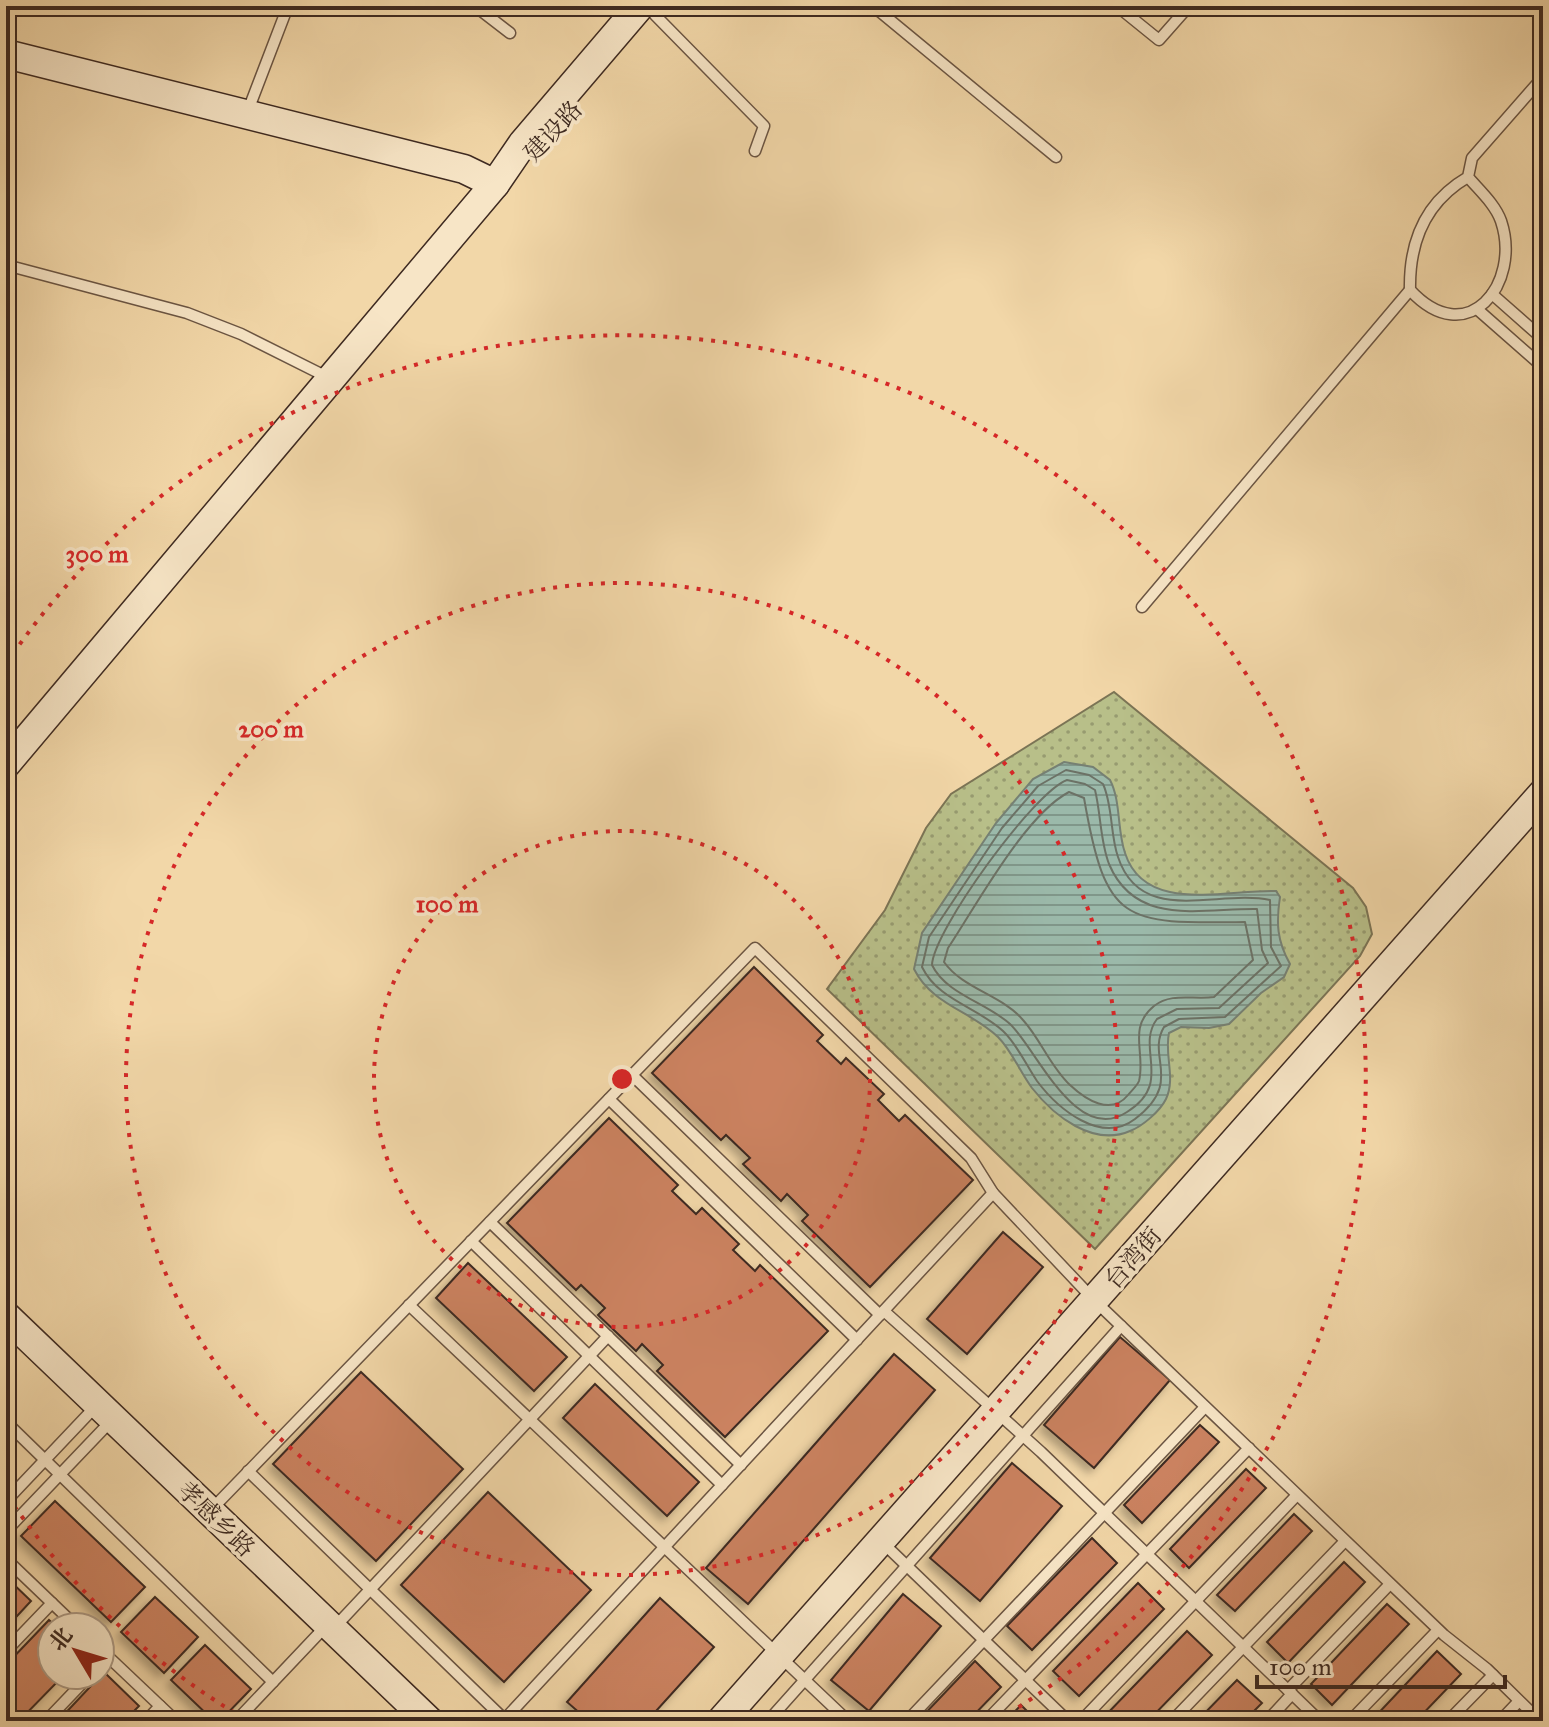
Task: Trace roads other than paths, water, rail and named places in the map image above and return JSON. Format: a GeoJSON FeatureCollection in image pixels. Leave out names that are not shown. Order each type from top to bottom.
{"type":"FeatureCollection","features":[{"type":"Feature","properties":{"kind":"main road","name":"建设路"},"geometry":{"type":"LineString","coordinates":[[6,764],[495,184],[537,154],[652,9]]}},
{"type":"Feature","properties":{"kind":"main road"},"geometry":{"type":"LineString","coordinates":[[6,54],[464,169],[495,184]]}},
{"type":"Feature","properties":{"kind":"main road","name":"台湾街"},"geometry":{"type":"LineString","coordinates":[[721,1721],[1543,793]]}},
{"type":"Feature","properties":{"kind":"main road","name":"孝感乡路"},"geometry":{"type":"LineString","coordinates":[[6,1316],[429,1721]]}},
{"type":"Feature","properties":{"kind":"lane"},"geometry":{"type":"LineString","coordinates":[[247,115],[288,6]]}},
{"type":"Feature","properties":{"kind":"lane"},"geometry":{"type":"LineString","coordinates":[[475,6],[510,33]]}},
{"type":"Feature","properties":{"kind":"lane"},"geometry":{"type":"LineString","coordinates":[[873,6],[1056,157]]}},
{"type":"Feature","properties":{"kind":"lane"},"geometry":{"type":"LineString","coordinates":[[1117,6],[1159,40],[1189,6]]}},
{"type":"Feature","properties":{"kind":"lane"},"geometry":{"type":"LineString","coordinates":[[652,9],[764,126],[755,151]]}},
{"type":"Feature","properties":{"kind":"lane"},"geometry":{"type":"LineString","coordinates":[[1142,607],[1410,290],[1412,255],[1422,225],[1444,193],[1468,177],[1472,158],[1543,77]]}},
{"type":"Feature","properties":{"kind":"lane"},"geometry":{"type":"LineString","coordinates":[[1410,290],[1424,305],[1442,314],[1466,315],[1492,294],[1505,256],[1504,232],[1495,208],[1468,177]]}},
{"type":"Feature","properties":{"kind":"lane"},"geometry":{"type":"LineString","coordinates":[[6,265],[187,313],[241,334],[330,379]]}},
{"type":"Feature","properties":{"kind":"lane"},"geometry":{"type":"LineString","coordinates":[[1492,294],[1543,339]]}},
{"type":"Feature","properties":{"kind":"lane"},"geometry":{"type":"LineString","coordinates":[[1477,309],[1543,367]]}},
{"type":"Feature","properties":{"kind":"lane"},"geometry":{"type":"LineString","coordinates":[[209,1512],[755,948],[971,1158],[993,1193],[1095,1301],[1438,1630],[1493,1675],[1540,1721]]}},
{"type":"Feature","properties":{"kind":"lane"},"geometry":{"type":"LineString","coordinates":[[632,1075],[882,1313],[1023,1436],[1320,1721]]}},
{"type":"Feature","properties":{"kind":"lane"},"geometry":{"type":"LineString","coordinates":[[609,1099],[857,1340]]}},
{"type":"Feature","properties":{"kind":"lane"},"geometry":{"type":"LineString","coordinates":[[248,1471],[504,1720],[993,1193]]}},
{"type":"Feature","properties":{"kind":"lane"},"geometry":{"type":"LineString","coordinates":[[490,1222],[741,1465]]}},
{"type":"Feature","properties":{"kind":"lane"},"geometry":{"type":"LineString","coordinates":[[471,1241],[722,1485]]}},
{"type":"Feature","properties":{"kind":"lane"},"geometry":{"type":"LineString","coordinates":[[409,1305],[848,1721]]}},
{"type":"Feature","properties":{"kind":"lane"},"geometry":{"type":"LineString","coordinates":[[768,1721],[1121,1326]]}},
{"type":"Feature","properties":{"kind":"lane"},"geometry":{"type":"LineString","coordinates":[[236,1721],[370,1589],[608,1336]]}},
{"type":"Feature","properties":{"kind":"lane"},"geometry":{"type":"LineString","coordinates":[[907,1721],[1205,1407]]}},
{"type":"Feature","properties":{"kind":"lane"},"geometry":{"type":"LineString","coordinates":[[6,1501],[45,1460],[105,1412]]}},
{"type":"Feature","properties":{"kind":"lane"},"geometry":{"type":"LineString","coordinates":[[6,1531],[60,1475],[105,1412]]}},
{"type":"Feature","properties":{"kind":"lane"},"geometry":{"type":"LineString","coordinates":[[6,1422],[273,1682]]}},
{"type":"Feature","properties":{"kind":"lane"},"geometry":{"type":"LineString","coordinates":[[986,1721],[1249,1448]]}},
{"type":"Feature","properties":{"kind":"lane"},"geometry":{"type":"LineString","coordinates":[[1081,1721],[1297,1495]]}},
{"type":"Feature","properties":{"kind":"lane"},"geometry":{"type":"LineString","coordinates":[[881,1541],[1068,1721]]}},
{"type":"Feature","properties":{"kind":"lane"},"geometry":{"type":"LineString","coordinates":[[1172,1721],[1345,1541]]}},
{"type":"Feature","properties":{"kind":"lane"},"geometry":{"type":"LineString","coordinates":[[6,1559],[60,1611]]}},
{"type":"Feature","properties":{"kind":"lane"},"geometry":{"type":"LineString","coordinates":[[1267,1721],[1390,1584]]}},
{"type":"Feature","properties":{"kind":"lane"},"geometry":{"type":"LineString","coordinates":[[6,1651],[52,1603]]}},
{"type":"Feature","properties":{"kind":"lane"},"geometry":{"type":"LineString","coordinates":[[1350,1721],[1438,1630]]}},
{"type":"Feature","properties":{"kind":"lane"},"geometry":{"type":"LineString","coordinates":[[116,1668],[176,1721]]}},
{"type":"Feature","properties":{"kind":"lane"},"geometry":{"type":"LineString","coordinates":[[1448,1721],[1493,1675]]}},
{"type":"Feature","properties":{"kind":"lane"},"geometry":{"type":"LineString","coordinates":[[46,1721],[75,1691]]}},
{"type":"Feature","properties":{"kind":"lane"},"geometry":{"type":"LineString","coordinates":[[1500,1721],[1519,1701]]}},
{"type":"Feature","properties":{"kind":"lane"},"geometry":{"type":"LineString","coordinates":[[146,1721],[160,1706]]}},
{"type":"Feature","properties":{"kind":"water"},"geometry":{"type":"Polygon","coordinates":[[[1064,762],[1093,767],[1110,780],[1116,797],[1125,853],[1135,872],[1150,885],[1169,892],[1190,894],[1276,891],[1280,897],[1280,940],[1290,964],[1284,977],[1261,993],[1229,1024],[1209,1028],[1181,1027],[1169,1033],[1170,1083],[1166,1099],[1146,1122],[1116,1135],[1089,1132],[1051,1109],[1032,1088],[998,1037],[931,991],[914,969],[922,933],[996,823],[1033,779],[1064,762]]]}}]}
